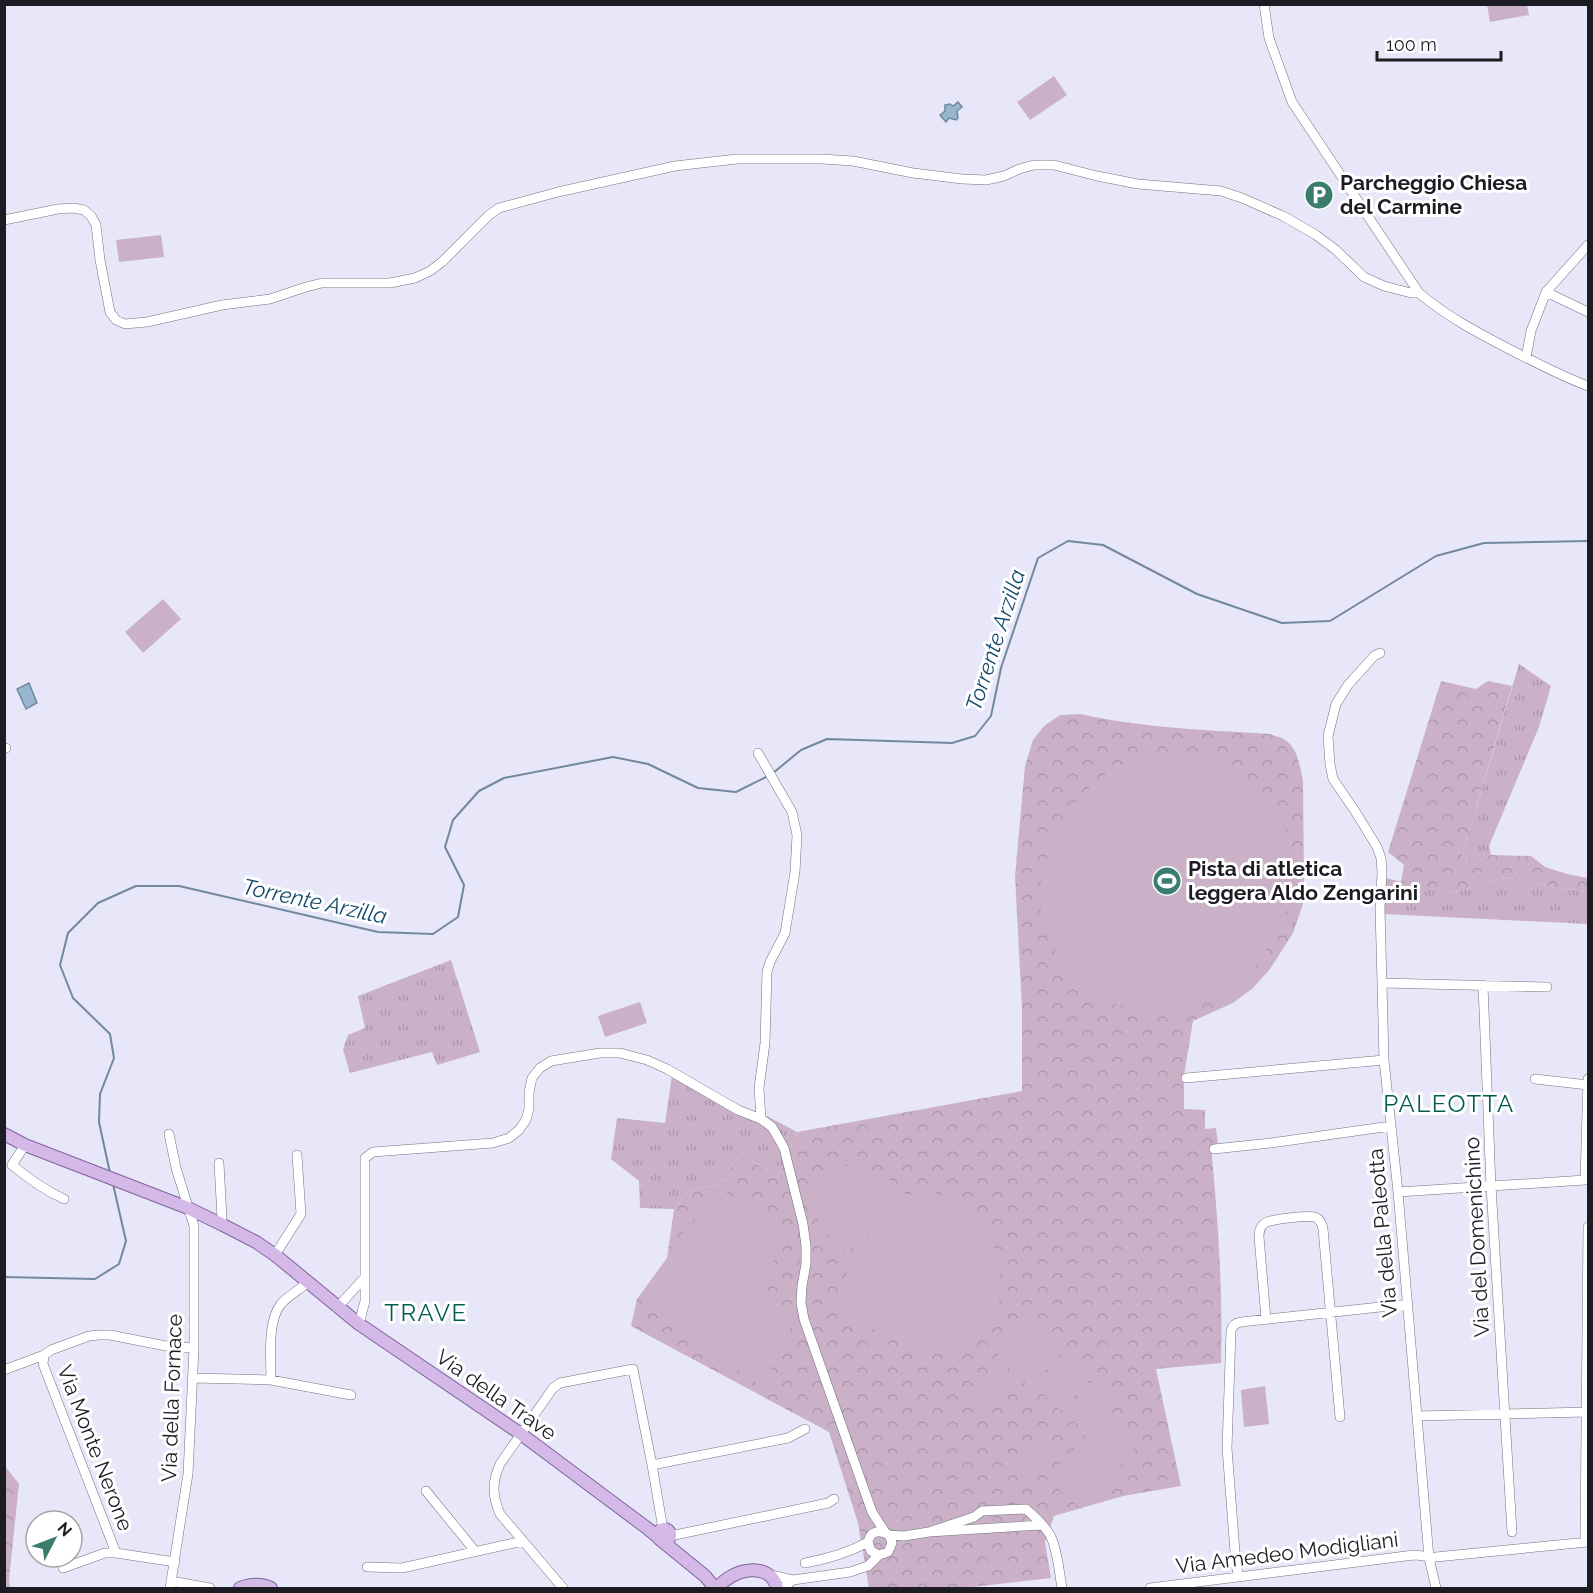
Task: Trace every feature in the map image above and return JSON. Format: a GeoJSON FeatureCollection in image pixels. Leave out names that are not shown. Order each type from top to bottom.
{"type":"FeatureCollection","features":[{"type":"Feature","properties":{"kind":"main road","name":"Via della Trave"},"geometry":{"type":"LineString","coordinates":[[4,1134],[188,1208],[256,1242],[359,1324],[520,1434],[647,1528],[664,1535],[705,1582],[716,1588],[729,1577]]}},
{"type":"Feature","properties":{"kind":"main road"},"geometry":{"type":"LineString","coordinates":[[705,1582],[713,1577],[729,1577],[741,1572],[756,1570],[771,1575],[777,1588]]}},
{"type":"Feature","properties":{"kind":"main road"},"geometry":{"type":"LineString","coordinates":[[240,1588],[258,1584],[271,1588]]}},
{"type":"Feature","properties":{"kind":"street"},"geometry":{"type":"LineString","coordinates":[[1264,4],[1269,38],[1292,102],[1419,293],[1434,306],[1482,335],[1566,378],[1588,386]]}},
{"type":"Feature","properties":{"kind":"street"},"geometry":{"type":"LineString","coordinates":[[4,220],[73,207],[84,210],[91,216],[96,225],[110,312],[116,320],[125,324],[147,322],[222,305],[270,299],[306,286],[322,283],[390,283],[415,278],[430,272],[442,262],[499,208],[558,192],[675,166],[737,159],[822,159],[854,161],[952,178],[986,180],[1034,165],[1054,165],[1138,184],[1221,191],[1242,198],[1283,216],[1316,236],[1336,250],[1365,277],[1384,286],[1419,293]]}},
{"type":"Feature","properties":{"kind":"street"},"geometry":{"type":"LineString","coordinates":[[1526,358],[1531,331],[1546,292],[1588,244]]}},
{"type":"Feature","properties":{"kind":"street"},"geometry":{"type":"LineString","coordinates":[[1546,292],[1588,312]]}},
{"type":"Feature","properties":{"kind":"street","name":"Via della Paleotta"},"geometry":{"type":"LineString","coordinates":[[1380,653],[1374,656],[1342,695],[1336,705],[1328,736],[1333,778],[1355,811],[1381,858],[1384,1060],[1398,1192],[1429,1555],[1436,1588]]}},
{"type":"Feature","properties":{"kind":"street"},"geometry":{"type":"LineString","coordinates":[[758,753],[792,812],[797,836],[795,872],[785,933],[767,972],[765,1043],[759,1088],[761,1119]]}},
{"type":"Feature","properties":{"kind":"street"},"geometry":{"type":"LineString","coordinates":[[1382,982],[1547,987]]}},
{"type":"Feature","properties":{"kind":"street","name":"Via del Domenichino"},"geometry":{"type":"LineString","coordinates":[[1483,985],[1491,1186],[1512,1532]]}},
{"type":"Feature","properties":{"kind":"street"},"geometry":{"type":"LineString","coordinates":[[359,1324],[364,1307],[365,1158],[372,1152],[494,1143],[509,1138],[526,1120],[532,1077],[550,1061],[600,1053],[620,1053],[647,1060],[738,1110],[761,1119],[772,1127],[784,1148],[803,1224],[806,1246],[801,1303],[804,1319],[872,1512],[887,1533],[892,1543],[891,1548]]}},
{"type":"Feature","properties":{"kind":"street"},"geometry":{"type":"LineString","coordinates":[[1186,1078],[1384,1060]]}},
{"type":"Feature","properties":{"kind":"street"},"geometry":{"type":"LineString","coordinates":[[1398,1192],[1585,1180],[1588,1078]]}},
{"type":"Feature","properties":{"kind":"street"},"geometry":{"type":"LineString","coordinates":[[1535,1079],[1588,1085]]}},
{"type":"Feature","properties":{"kind":"street"},"geometry":{"type":"LineString","coordinates":[[1214,1149],[1391,1126]]}},
{"type":"Feature","properties":{"kind":"street","name":"Via della Fornace"},"geometry":{"type":"LineString","coordinates":[[169,1134],[194,1226],[194,1348],[188,1474],[171,1585]]}},
{"type":"Feature","properties":{"kind":"street"},"geometry":{"type":"LineString","coordinates":[[25,1144],[12,1165],[33,1183],[64,1199]]}},
{"type":"Feature","properties":{"kind":"street"},"geometry":{"type":"LineString","coordinates":[[274,1255],[301,1214],[297,1155]]}},
{"type":"Feature","properties":{"kind":"street"},"geometry":{"type":"LineString","coordinates":[[219,1163],[222,1218],[220,1223]]}},
{"type":"Feature","properties":{"kind":"street"},"geometry":{"type":"LineString","coordinates":[[1266,1319],[1259,1234],[1263,1225],[1273,1220],[1314,1217],[1322,1224],[1340,1417]]}},
{"type":"Feature","properties":{"kind":"street"},"geometry":{"type":"LineString","coordinates":[[1587,1539],[1588,1228]]}},
{"type":"Feature","properties":{"kind":"street"},"geometry":{"type":"LineString","coordinates":[[337,1308],[365,1277]]}},
{"type":"Feature","properties":{"kind":"street"},"geometry":{"type":"LineString","coordinates":[[271,1380],[272,1326],[275,1314],[281,1304],[307,1283]]}},
{"type":"Feature","properties":{"kind":"street"},"geometry":{"type":"LineString","coordinates":[[1239,1577],[1236,1565],[1227,1448],[1231,1330],[1234,1325],[1238,1322],[1408,1304]]}},
{"type":"Feature","properties":{"kind":"street","name":"Via Monte Nerone"},"geometry":{"type":"LineString","coordinates":[[4,1370],[89,1336],[110,1335],[166,1346],[194,1348]]}},
{"type":"Feature","properties":{"kind":"street","name":"Via Monte Nerone"},"geometry":{"type":"LineString","coordinates":[[44,1355],[43,1364],[116,1553]]}},
{"type":"Feature","properties":{"kind":"street"},"geometry":{"type":"LineString","coordinates":[[563,1588],[500,1514],[495,1503],[493,1487],[500,1464],[553,1388],[560,1383],[633,1369],[664,1535],[828,1503],[834,1499]]}},
{"type":"Feature","properties":{"kind":"street"},"geometry":{"type":"LineString","coordinates":[[193,1378],[271,1380],[351,1395]]}},
{"type":"Feature","properties":{"kind":"street"},"geometry":{"type":"LineString","coordinates":[[1417,1416],[1587,1412]]}},
{"type":"Feature","properties":{"kind":"street"},"geometry":{"type":"LineString","coordinates":[[652,1466],[788,1438],[805,1429]]}},
{"type":"Feature","properties":{"kind":"street"},"geometry":{"type":"LineString","coordinates":[[426,1491],[475,1551]]}},
{"type":"Feature","properties":{"kind":"street"},"geometry":{"type":"LineString","coordinates":[[930,1532],[974,1517],[982,1511],[1026,1509],[1047,1529],[1054,1545],[1062,1588]]}},
{"type":"Feature","properties":{"kind":"street"},"geometry":{"type":"LineString","coordinates":[[860,1570],[869,1541],[872,1512]]}},
{"type":"Feature","properties":{"kind":"street"},"geometry":{"type":"LineString","coordinates":[[805,1563],[853,1550],[869,1541],[880,1531],[904,1536],[930,1532],[1041,1525]]}},
{"type":"Feature","properties":{"kind":"street"},"geometry":{"type":"LineString","coordinates":[[771,1575],[793,1580],[860,1570],[868,1566],[879,1555],[884,1554],[904,1536]]}},
{"type":"Feature","properties":{"kind":"street","name":"Via Amedeo Modigliani"},"geometry":{"type":"LineString","coordinates":[[1150,1588],[1414,1555],[1587,1539]]}},
{"type":"Feature","properties":{"kind":"street"},"geometry":{"type":"LineString","coordinates":[[367,1567],[402,1568],[523,1541]]}},
{"type":"Feature","properties":{"kind":"street"},"geometry":{"type":"LineString","coordinates":[[869,1541],[871,1551],[879,1555]]}},
{"type":"Feature","properties":{"kind":"street","name":"Via Monte Nerone"},"geometry":{"type":"LineString","coordinates":[[84,1560],[105,1553],[175,1560]]}},
{"type":"Feature","properties":{"kind":"street"},"geometry":{"type":"LineString","coordinates":[[783,1588],[793,1580]]}},
{"type":"Feature","properties":{"kind":"street"},"geometry":{"type":"LineString","coordinates":[[171,1585],[207,1588]]}},
{"type":"Feature","properties":{"kind":"green space"},"geometry":{"type":"Polygon","coordinates":[[[1487,5],[1527,5],[1529,15],[1490,22],[1487,5]]]}},
{"type":"Feature","properties":{"kind":"green space"},"geometry":{"type":"Polygon","coordinates":[[[1054,76],[1067,95],[1030,120],[1017,102],[1054,76]]]}},
{"type":"Feature","properties":{"kind":"green space"},"geometry":{"type":"Polygon","coordinates":[[[161,235],[164,257],[119,262],[116,240],[161,235]]]}},
{"type":"Feature","properties":{"kind":"green space"},"geometry":{"type":"Polygon","coordinates":[[[163,599],[181,619],[143,653],[125,632],[163,599]]]}},
{"type":"Feature","properties":{"kind":"green space"},"geometry":{"type":"Polygon","coordinates":[[[1519,664],[1551,686],[1539,727],[1489,846],[1491,855],[1471,865],[1462,856],[1519,664]]]}},
{"type":"Feature","properties":{"kind":"green space"},"geometry":{"type":"Polygon","coordinates":[[[1441,681],[1476,689],[1488,681],[1512,686],[1462,856],[1471,865],[1491,855],[1531,856],[1545,867],[1588,878],[1588,891],[1555,888],[1514,878],[1498,879],[1452,893],[1401,882],[1404,865],[1388,852],[1441,681]]]}},
{"type":"Feature","properties":{"kind":"green space"},"geometry":{"type":"Polygon","coordinates":[[[1080,714],[1198,730],[1270,734],[1289,743],[1296,753],[1301,770],[1303,781],[1303,904],[1293,933],[1270,969],[1253,988],[1233,1003],[1193,1021],[1184,1075],[1184,1109],[1205,1110],[1205,1129],[1216,1128],[1218,1145],[1211,1146],[1219,1254],[1221,1363],[1156,1369],[1181,1486],[1123,1496],[1054,1516],[1045,1542],[1051,1578],[963,1588],[869,1588],[858,1523],[829,1432],[631,1326],[637,1299],[667,1258],[674,1209],[688,1191],[718,1185],[741,1153],[777,1178],[797,1132],[1022,1091],[1022,1009],[1015,876],[1025,766],[1033,740],[1044,726],[1060,715],[1080,714]]]}},
{"type":"Feature","properties":{"kind":"green space","name":"Pista di atletica leggera Aldo Zengarini"},"geometry":{"type":"Polygon","coordinates":[[[1173,752],[1217,761],[1242,773],[1253,782],[1273,806],[1283,824],[1290,841],[1294,876],[1287,911],[1279,928],[1251,972],[1240,983],[1220,998],[1199,1006],[1178,1011],[1145,1012],[1115,1004],[1101,997],[1074,976],[1055,952],[1044,925],[1041,897],[1044,868],[1053,840],[1067,814],[1086,791],[1109,772],[1124,764],[1148,756],[1173,752]]]}},
{"type":"Feature","properties":{"kind":"green space"},"geometry":{"type":"Polygon","coordinates":[[[1385,878],[1452,893],[1498,879],[1514,878],[1555,888],[1588,891],[1588,924],[1384,914],[1385,878]]]}},
{"type":"Feature","properties":{"kind":"green space"},"geometry":{"type":"Polygon","coordinates":[[[451,960],[480,1052],[437,1065],[432,1052],[350,1073],[343,1049],[348,1035],[365,1028],[358,996],[451,960]]]}},
{"type":"Feature","properties":{"kind":"green space"},"geometry":{"type":"Polygon","coordinates":[[[640,1002],[647,1023],[605,1037],[598,1016],[640,1002]]]}},
{"type":"Feature","properties":{"kind":"green space"},"geometry":{"type":"Polygon","coordinates":[[[672,1075],[762,1123],[767,1116],[797,1132],[777,1178],[741,1153],[718,1185],[688,1191],[674,1209],[640,1208],[639,1181],[611,1159],[617,1118],[665,1123],[672,1075]]]}},
{"type":"Feature","properties":{"kind":"green space"},"geometry":{"type":"Polygon","coordinates":[[[851,1165],[890,1180],[908,1198],[916,1190],[937,1193],[951,1199],[970,1213],[982,1226],[997,1258],[1000,1293],[989,1327],[983,1336],[960,1357],[881,1334],[845,1311],[840,1301],[839,1289],[857,1253],[882,1226],[846,1250],[839,1249],[817,1218],[810,1188],[812,1180],[820,1174],[833,1168],[851,1165]]]}},
{"type":"Feature","properties":{"kind":"green space"},"geometry":{"type":"Polygon","coordinates":[[[719,1187],[790,1238],[756,1287],[796,1316],[762,1387],[639,1299],[670,1256],[669,1252],[719,1187]]]}},
{"type":"Feature","properties":{"kind":"green space"},"geometry":{"type":"Polygon","coordinates":[[[1029,1320],[1063,1351],[1030,1387],[996,1357],[1029,1320]]]}},
{"type":"Feature","properties":{"kind":"green space"},"geometry":{"type":"Polygon","coordinates":[[[1067,1351],[1093,1375],[1061,1411],[1035,1387],[1067,1351]]]}},
{"type":"Feature","properties":{"kind":"green space"},"geometry":{"type":"Polygon","coordinates":[[[1000,1368],[1016,1382],[991,1410],[975,1396],[1000,1368]]]}},
{"type":"Feature","properties":{"kind":"green space"},"geometry":{"type":"Polygon","coordinates":[[[1095,1378],[1112,1393],[1081,1428],[1065,1413],[1095,1378]]]}},
{"type":"Feature","properties":{"kind":"green space"},"geometry":{"type":"Polygon","coordinates":[[[1265,1386],[1269,1424],[1244,1427],[1241,1390],[1265,1386]]]}},
{"type":"Feature","properties":{"kind":"green space"},"geometry":{"type":"Polygon","coordinates":[[[1109,1410],[1142,1440],[1081,1509],[1047,1479],[1109,1410]]]}},
{"type":"Feature","properties":{"kind":"green space"},"geometry":{"type":"Polygon","coordinates":[[[1044,1436],[1061,1451],[1031,1485],[1014,1470],[1044,1436]]]}},
{"type":"Feature","properties":{"kind":"green space"},"geometry":{"type":"Polygon","coordinates":[[[5,1466],[19,1484],[10,1588],[4,1588],[5,1466]]]}},
{"type":"Feature","properties":{"kind":"water"},"geometry":{"type":"Polygon","coordinates":[[[958,102],[962,107],[957,111],[958,118],[956,120],[949,118],[946,122],[940,115],[945,111],[945,105],[953,106],[958,102]]]}},
{"type":"Feature","properties":{"kind":"water"},"geometry":{"type":"Polygon","coordinates":[[[29,683],[37,703],[26,709],[17,689],[29,683]]]}},
{"type":"Feature","properties":{"kind":"waterway","name":"Torrente Arzilla"},"geometry":{"type":"LineString","coordinates":[[773,773],[801,750],[827,739],[952,743],[975,736],[991,716],[1001,668],[1038,558],[1068,541],[1103,545],[1197,594],[1282,623],[1330,621],[1436,556],[1484,543],[1588,541]]}},
{"type":"Feature","properties":{"kind":"waterway","name":"Torrente Arzilla"},"geometry":{"type":"LineString","coordinates":[[110,1173],[99,1122],[100,1094],[114,1058],[110,1034],[73,998],[60,965],[68,933],[98,903],[136,886],[179,886],[378,932],[433,934],[458,917],[464,885],[445,847],[453,820],[479,791],[504,778],[613,757],[648,764],[698,788],[736,792],[768,776]]}},
{"type":"Feature","properties":{"kind":"waterway","name":"Torrente Arzilla"},"geometry":{"type":"LineString","coordinates":[[4,1277],[95,1279],[119,1264],[126,1241],[113,1184]]}},
{"type":"Feature","properties":{"kind":"place","name":"Parcheggio Chiesa del Carmine"},"geometry":{"type":"Point","coordinates":[1319,195]}},
{"type":"Feature","properties":{"kind":"place","name":"Pista di atletica leggera Aldo Zengarini"},"geometry":{"type":"Point","coordinates":[1167,881]}},
{"type":"Feature","properties":{"kind":"district","name":"PALEOTTA"},"geometry":{"type":"Point","coordinates":[1449,1104]}},
{"type":"Feature","properties":{"kind":"district","name":"TRAVE"},"geometry":{"type":"Point","coordinates":[426,1313]}}]}
